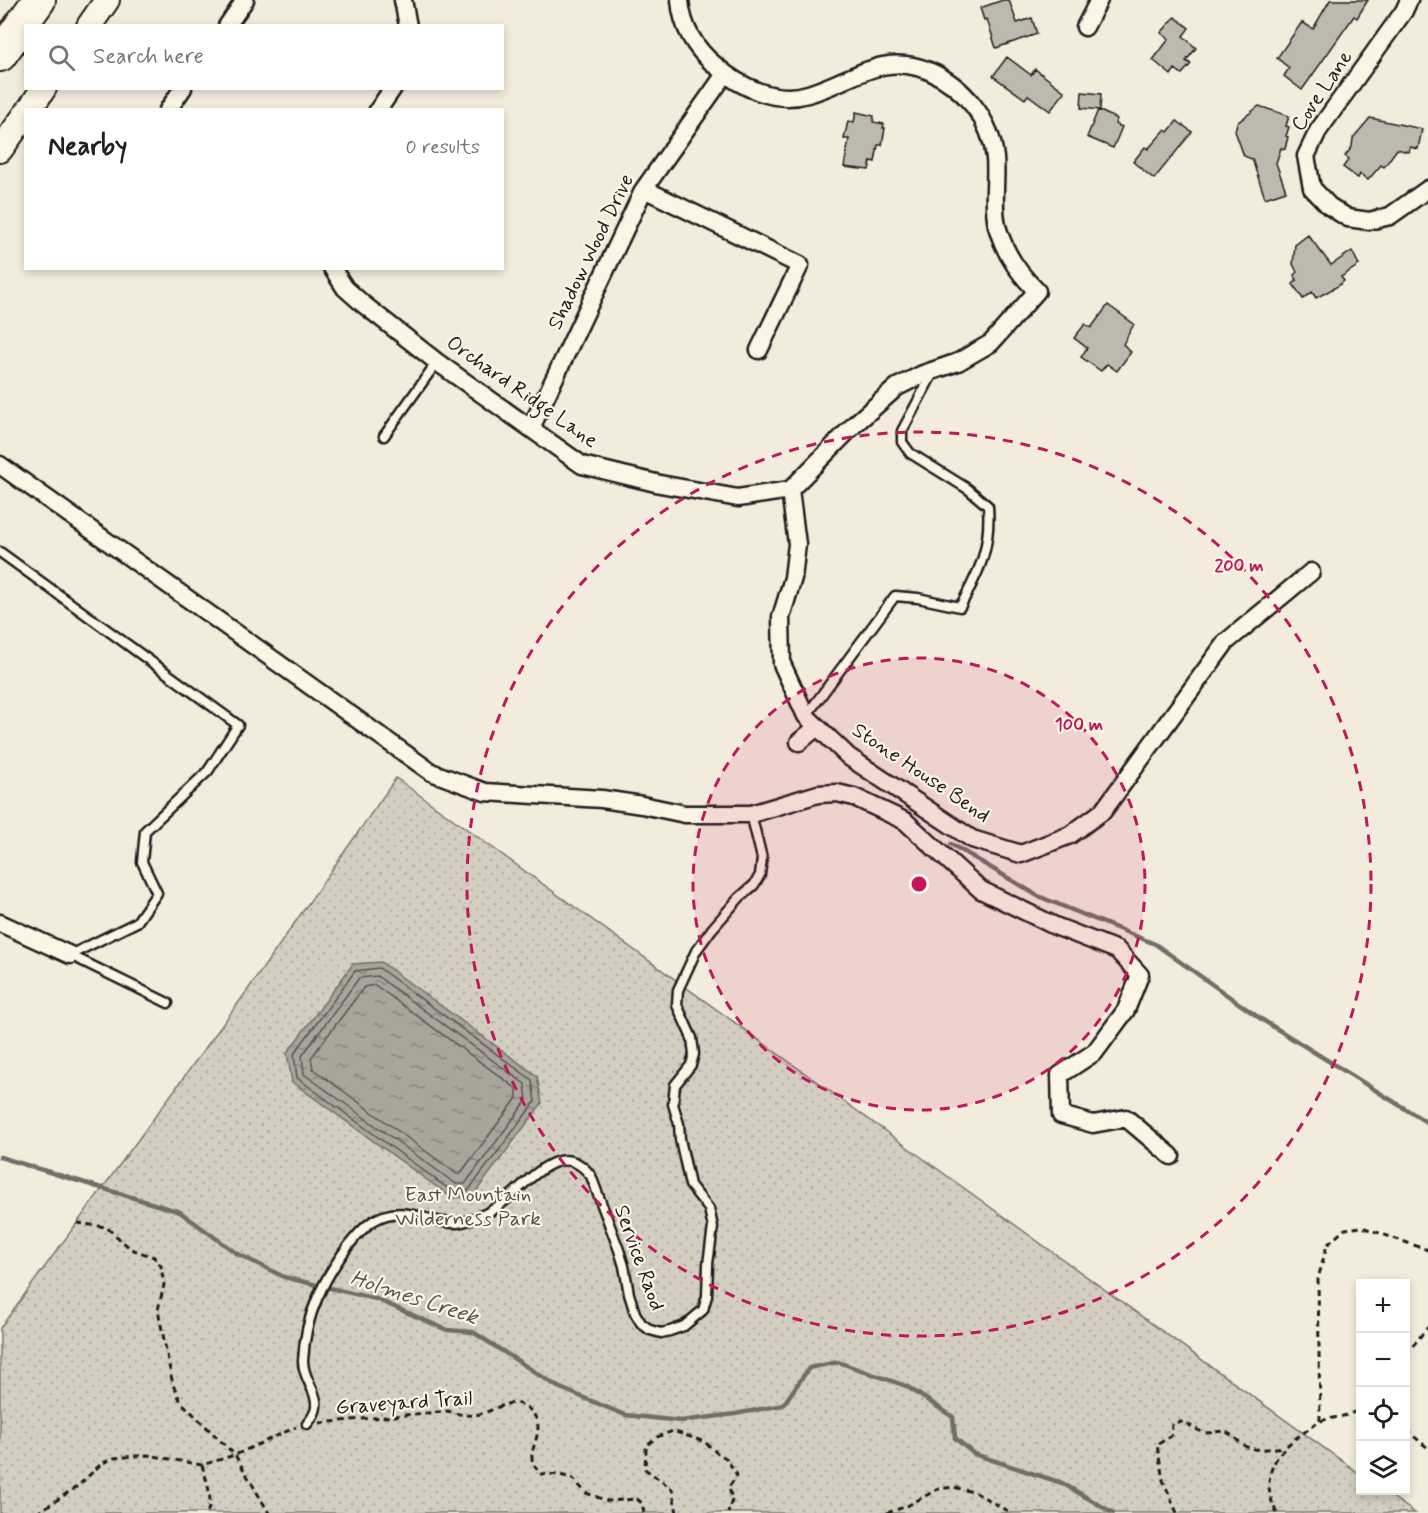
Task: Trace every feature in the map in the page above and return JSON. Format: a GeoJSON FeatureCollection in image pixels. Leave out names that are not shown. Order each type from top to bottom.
{"type":"FeatureCollection","features":[{"type":"Feature","properties":{"kind":"highway"},"geometry":{"type":"LineString","coordinates":[[0,56],[39,0]]}},
{"type":"Feature","properties":{"kind":"street"},"geometry":{"type":"LineString","coordinates":[[90,24],[107,0]]}},
{"type":"Feature","properties":{"kind":"street"},"geometry":{"type":"LineString","coordinates":[[228,24],[245,0]]}},
{"type":"Feature","properties":{"kind":"street"},"geometry":{"type":"LineString","coordinates":[[403,0],[408,24]]}},
{"type":"Feature","properties":{"kind":"street"},"geometry":{"type":"LineString","coordinates":[[680,0],[683,19],[694,43],[725,74],[756,91],[785,98],[807,95],[874,67],[900,65],[927,70],[962,92],[981,116],[992,143],[995,165],[994,211],[1001,239],[1015,267],[1036,291],[991,343],[958,362],[897,387],[855,424],[790,490]]}},
{"type":"Feature","properties":{"kind":"street"},"geometry":{"type":"LineString","coordinates":[[1085,27],[1099,0]]}},
{"type":"Feature","properties":{"kind":"street","name":"Cove Lane"},"geometry":{"type":"LineString","coordinates":[[1409,0],[1404,11],[1318,131],[1306,156],[1312,188],[1329,206],[1348,218],[1369,221],[1390,216],[1428,189]]}},
{"type":"Feature","properties":{"kind":"street","name":"Shadow Wood Drive"},"geometry":{"type":"LineString","coordinates":[[531,428],[644,189],[725,74]]}},
{"type":"Feature","properties":{"kind":"street"},"geometry":{"type":"LineString","coordinates":[[30,108],[43,90]]}},
{"type":"Feature","properties":{"kind":"street"},"geometry":{"type":"LineString","coordinates":[[169,108],[182,90]]}},
{"type":"Feature","properties":{"kind":"street"},"geometry":{"type":"LineString","coordinates":[[379,108],[392,90]]}},
{"type":"Feature","properties":{"kind":"street"},"geometry":{"type":"LineString","coordinates":[[0,150],[24,117]]}},
{"type":"Feature","properties":{"kind":"street"},"geometry":{"type":"LineString","coordinates":[[644,189],[800,265],[759,350]]}},
{"type":"Feature","properties":{"kind":"street","name":"Orchard Ridge Lane"},"geometry":{"type":"LineString","coordinates":[[333,270],[353,297],[437,362],[582,465],[660,484],[738,498],[790,490]]}},
{"type":"Feature","properties":{"kind":"street"},"geometry":{"type":"LineString","coordinates":[[0,465],[431,772],[484,792],[602,799],[642,804],[685,814],[751,814],[818,794],[837,793],[854,797],[905,821],[981,890],[1054,926],[1117,950],[1140,975],[1126,1010],[1095,1052],[1060,1075],[1061,1115],[1093,1124],[1126,1118],[1171,1156]]}},
{"type":"Feature","properties":{"kind":"street","name":"Stone House Bend"},"geometry":{"type":"LineString","coordinates":[[790,490],[796,544],[793,578],[781,616],[782,664],[812,722],[849,757],[972,839],[1021,854],[1070,835],[1103,811],[1226,642],[1311,572]]}},
{"type":"Feature","properties":{"kind":"street"},"geometry":{"type":"LineString","coordinates":[[799,742],[812,722]]}},
{"type":"Feature","properties":{"kind":"street"},"geometry":{"type":"LineString","coordinates":[[0,923],[70,956]]}},
{"type":"Feature","properties":{"kind":"lane"},"geometry":{"type":"LineString","coordinates":[[384,436],[437,362]]}},
{"type":"Feature","properties":{"kind":"lane"},"geometry":{"type":"LineString","coordinates":[[812,722],[895,596],[918,598],[960,607],[980,571],[989,529],[988,506],[968,489],[910,453],[902,442],[902,431],[935,370]]}},
{"type":"Feature","properties":{"kind":"lane"},"geometry":{"type":"LineString","coordinates":[[0,552],[238,724],[208,771],[145,831],[142,862],[157,893],[136,922],[70,956]]}},
{"type":"Feature","properties":{"kind":"lane","name":"Service Raod"},"geometry":{"type":"LineString","coordinates":[[307,1424],[314,1416],[317,1405],[303,1364],[305,1340],[317,1299],[358,1234],[371,1222],[385,1215],[396,1213],[460,1223],[471,1219],[501,1205],[556,1161],[569,1159],[575,1161],[591,1176],[619,1250],[629,1294],[641,1323],[650,1330],[661,1333],[670,1332],[684,1326],[703,1310],[707,1296],[712,1218],[703,1200],[690,1185],[673,1104],[675,1085],[691,1065],[694,1054],[692,1038],[677,1005],[678,990],[696,951],[712,929],[739,898],[754,885],[760,875],[762,858],[751,814]]}},
{"type":"Feature","properties":{"kind":"lane"},"geometry":{"type":"LineString","coordinates":[[70,956],[168,1003]]}},
{"type":"Feature","properties":{"kind":"path"},"geometry":{"type":"LineString","coordinates":[[77,1223],[106,1227],[131,1249],[154,1257],[160,1266],[164,1285],[158,1310],[173,1385],[181,1402],[235,1455],[269,1513]]}},
{"type":"Feature","properties":{"kind":"path"},"geometry":{"type":"LineString","coordinates":[[1320,1421],[1318,1279],[1327,1245],[1345,1229],[1362,1227],[1428,1250]]}},
{"type":"Feature","properties":{"kind":"path"},"geometry":{"type":"LineString","coordinates":[[1410,1349],[1428,1327]]}},
{"type":"Feature","properties":{"kind":"path","name":"Graveyard Trail"},"geometry":{"type":"LineString","coordinates":[[202,1465],[235,1455],[290,1428],[307,1424],[448,1411],[466,1415],[480,1414],[512,1403],[525,1405],[535,1414],[538,1427],[531,1456],[533,1466],[541,1474],[572,1478],[586,1493],[608,1501],[637,1499],[642,1503],[644,1513]]}},
{"type":"Feature","properties":{"kind":"path"},"geometry":{"type":"LineString","coordinates":[[1276,1513],[1271,1502],[1268,1483],[1272,1466],[1284,1447],[1320,1421],[1356,1411]]}},
{"type":"Feature","properties":{"kind":"path"},"geometry":{"type":"LineString","coordinates":[[1177,1513],[1163,1480],[1157,1445],[1171,1436],[1172,1424],[1179,1420],[1206,1433],[1222,1431],[1233,1436],[1248,1448],[1284,1447]]}},
{"type":"Feature","properties":{"kind":"path"},"geometry":{"type":"LineString","coordinates":[[677,1513],[672,1489],[645,1469],[645,1449],[648,1444],[657,1437],[673,1431],[705,1442],[726,1458],[737,1475],[729,1487],[732,1500],[728,1513]]}},
{"type":"Feature","properties":{"kind":"path"},"geometry":{"type":"LineString","coordinates":[[1410,1433],[1428,1448]]}},
{"type":"Feature","properties":{"kind":"path"},"geometry":{"type":"LineString","coordinates":[[37,1513],[78,1486],[101,1464],[114,1458],[148,1455],[202,1465],[210,1496],[207,1513]]}},
{"type":"Feature","properties":{"kind":"path"},"geometry":{"type":"LineString","coordinates":[[887,1513],[908,1506],[938,1489],[954,1488],[976,1493],[1012,1513]]}},
{"type":"Feature","properties":{"kind":"green space","name":"East Mountain Wilderness Park"},"geometry":{"type":"Polygon","coordinates":[[[396,778],[1356,1471],[1356,1495],[1390,1495],[1415,1513],[0,1513],[0,1328],[247,991],[396,778]]]}},
{"type":"Feature","properties":{"kind":"water"},"geometry":{"type":"Polygon","coordinates":[[[381,962],[537,1076],[542,1103],[472,1197],[452,1198],[292,1082],[287,1053],[353,964],[381,962]]]}},
{"type":"Feature","properties":{"kind":"building"},"geometry":{"type":"Polygon","coordinates":[[[1009,0],[1017,23],[1032,18],[1037,34],[996,48],[987,19],[984,20],[980,8],[1009,0]]]}},
{"type":"Feature","properties":{"kind":"building"},"geometry":{"type":"Polygon","coordinates":[[[1330,0],[1368,0],[1357,18],[1354,16],[1302,90],[1284,76],[1289,68],[1277,58],[1302,22],[1313,29],[1330,0]]]}},
{"type":"Feature","properties":{"kind":"building"},"geometry":{"type":"Polygon","coordinates":[[[1175,17],[1189,28],[1183,36],[1196,48],[1186,61],[1191,64],[1182,74],[1175,69],[1171,75],[1153,60],[1169,39],[1161,33],[1175,17]]]}},
{"type":"Feature","properties":{"kind":"building"},"geometry":{"type":"Polygon","coordinates":[[[1007,57],[1031,75],[1035,69],[1065,92],[1050,111],[1028,95],[1025,99],[993,76],[1007,57]]]}},
{"type":"Feature","properties":{"kind":"building"},"geometry":{"type":"Polygon","coordinates":[[[1082,92],[1101,94],[1100,110],[1081,108],[1082,92]]]}},
{"type":"Feature","properties":{"kind":"building"},"geometry":{"type":"Polygon","coordinates":[[[1259,106],[1289,116],[1285,149],[1281,148],[1276,163],[1286,191],[1265,198],[1252,159],[1244,156],[1235,131],[1237,123],[1259,106]]]}},
{"type":"Feature","properties":{"kind":"building"},"geometry":{"type":"Polygon","coordinates":[[[1098,110],[1117,119],[1115,124],[1122,127],[1113,148],[1087,137],[1098,110]]]}},
{"type":"Feature","properties":{"kind":"building"},"geometry":{"type":"Polygon","coordinates":[[[856,112],[874,116],[873,122],[884,124],[883,128],[885,128],[882,145],[878,145],[875,162],[871,161],[869,170],[844,167],[849,139],[844,139],[848,121],[854,122],[856,112]]]}},
{"type":"Feature","properties":{"kind":"building"},"geometry":{"type":"Polygon","coordinates":[[[1370,118],[1422,129],[1418,149],[1410,147],[1409,152],[1397,149],[1384,167],[1381,165],[1368,180],[1360,174],[1358,178],[1343,167],[1349,159],[1345,156],[1352,147],[1353,138],[1370,118]]]}},
{"type":"Feature","properties":{"kind":"building"},"geometry":{"type":"Polygon","coordinates":[[[1177,121],[1192,132],[1154,179],[1133,162],[1145,147],[1148,149],[1165,130],[1168,132],[1177,121]]]}},
{"type":"Feature","properties":{"kind":"building"},"geometry":{"type":"Polygon","coordinates":[[[1308,235],[1331,265],[1352,251],[1359,265],[1341,277],[1344,281],[1338,286],[1316,298],[1312,292],[1303,299],[1293,284],[1297,280],[1294,275],[1297,272],[1293,264],[1295,245],[1308,235]]]}},
{"type":"Feature","properties":{"kind":"building"},"geometry":{"type":"Polygon","coordinates":[[[1108,305],[1134,324],[1123,344],[1131,352],[1117,371],[1107,364],[1101,371],[1081,357],[1087,348],[1074,338],[1085,324],[1091,328],[1108,305]]]}},
{"type":"Feature","properties":{"kind":"waterway"},"geometry":{"type":"LineString","coordinates":[[951,844],[1038,896],[1155,944],[1261,1019],[1428,1123]]}},
{"type":"Feature","properties":{"kind":"waterway","name":"Holmes Creek"},"geometry":{"type":"LineString","coordinates":[[0,1157],[180,1212],[236,1253],[284,1277],[376,1299],[447,1330],[473,1332],[558,1387],[625,1415],[681,1421],[783,1405],[809,1368],[838,1362],[906,1386],[953,1417],[955,1438],[974,1454],[1062,1483],[1113,1513]]}}]}
